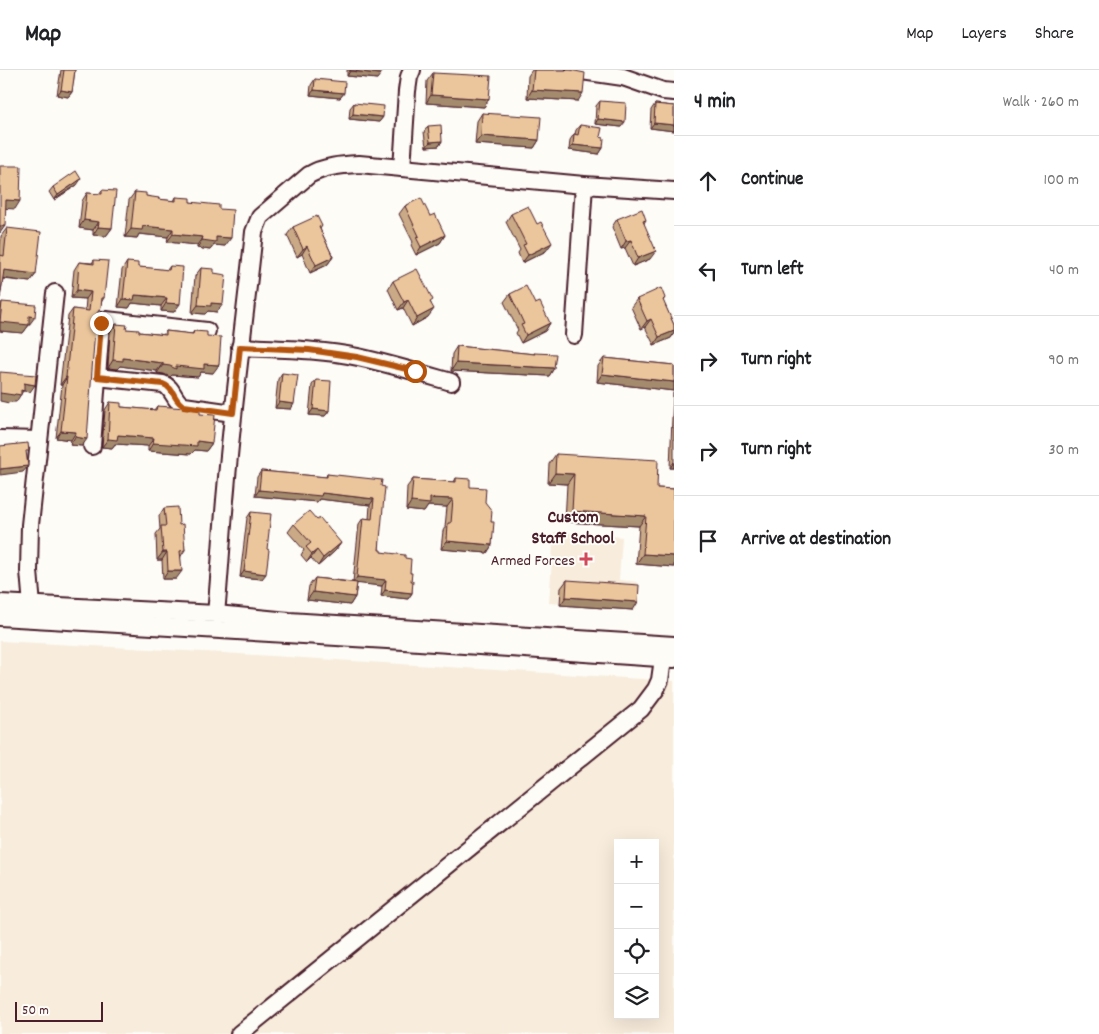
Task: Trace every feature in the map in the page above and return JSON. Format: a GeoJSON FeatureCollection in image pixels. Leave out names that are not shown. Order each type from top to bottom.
{"type":"FeatureCollection","features":[{"type":"Feature","properties":{"kind":"street"},"geometry":{"type":"LineString","coordinates":[[402,168],[407,91],[412,70]]}},
{"type":"Feature","properties":{"kind":"street"},"geometry":{"type":"LineString","coordinates":[[575,70],[623,78],[663,91],[674,92]]}},
{"type":"Feature","properties":{"kind":"street"},"geometry":{"type":"LineString","coordinates":[[216,614],[240,347],[254,232],[260,217],[316,171],[359,164],[584,185],[674,191]]}},
{"type":"Feature","properties":{"kind":"street"},"geometry":{"type":"LineString","coordinates":[[574,335],[584,185]]}},
{"type":"Feature","properties":{"kind":"street"},"geometry":{"type":"LineString","coordinates":[[32,606],[29,570],[30,525],[55,293]]}},
{"type":"Feature","properties":{"kind":"street"},"geometry":{"type":"LineString","coordinates":[[92,446],[101,323],[103,321],[115,321],[206,331]]}},
{"type":"Feature","properties":{"kind":"street"},"geometry":{"type":"LineString","coordinates":[[240,347],[309,350],[357,357],[451,382]]}},
{"type":"Feature","properties":{"kind":"street"},"geometry":{"type":"LineString","coordinates":[[97,377],[163,384],[171,388],[180,404],[184,406],[233,413]]}},
{"type":"Feature","properties":{"kind":"street"},"geometry":{"type":"LineString","coordinates":[[0,439],[39,440]]}},
{"type":"Feature","properties":{"kind":"street"},"geometry":{"type":"LineString","coordinates":[[0,603],[216,614],[337,624],[674,645]]}},
{"type":"Feature","properties":{"kind":"street"},"geometry":{"type":"LineString","coordinates":[[0,617],[668,659],[656,689],[641,709],[239,1034]]}},
{"type":"Feature","properties":{"kind":"shaded area","name":"Armed Forces"},"geometry":{"type":"Polygon","coordinates":[[[554,532],[622,537],[619,580],[637,582],[636,609],[549,603],[554,532]]]}},
{"type":"Feature","properties":{"kind":"shaded area"},"geometry":{"type":"Polygon","coordinates":[[[0,641],[674,681],[674,1034],[0,1034],[0,641]]]}},
{"type":"Feature","properties":{"kind":"building"},"geometry":{"type":"Polygon","coordinates":[[[64,70],[75,70],[72,92],[61,90],[64,70]]]}},
{"type":"Feature","properties":{"kind":"building"},"geometry":{"type":"Polygon","coordinates":[[[381,70],[381,74],[350,71],[381,70]]]}},
{"type":"Feature","properties":{"kind":"building"},"geometry":{"type":"Polygon","coordinates":[[[534,70],[570,70],[585,73],[583,93],[532,90],[534,70]]]}},
{"type":"Feature","properties":{"kind":"building"},"geometry":{"type":"Polygon","coordinates":[[[433,73],[491,76],[489,99],[431,95],[433,73]]]}},
{"type":"Feature","properties":{"kind":"building"},"geometry":{"type":"Polygon","coordinates":[[[315,79],[345,82],[344,93],[314,90],[315,79]]]}},
{"type":"Feature","properties":{"kind":"building"},"geometry":{"type":"Polygon","coordinates":[[[600,101],[626,103],[625,122],[598,119],[600,101]]]}},
{"type":"Feature","properties":{"kind":"building"},"geometry":{"type":"Polygon","coordinates":[[[354,103],[384,106],[383,117],[353,114],[354,103]]]}},
{"type":"Feature","properties":{"kind":"building"},"geometry":{"type":"Polygon","coordinates":[[[655,104],[674,106],[674,125],[654,123],[655,104]]]}},
{"type":"Feature","properties":{"kind":"building"},"geometry":{"type":"Polygon","coordinates":[[[482,113],[541,117],[539,140],[481,136],[482,113]]]}},
{"type":"Feature","properties":{"kind":"building"},"geometry":{"type":"Polygon","coordinates":[[[441,125],[442,141],[430,142],[428,126],[441,125]]]}},
{"type":"Feature","properties":{"kind":"building"},"geometry":{"type":"Polygon","coordinates":[[[580,125],[602,128],[600,137],[604,138],[603,148],[573,145],[574,134],[578,135],[580,125]]]}},
{"type":"Feature","properties":{"kind":"building"},"geometry":{"type":"Polygon","coordinates":[[[0,166],[21,166],[20,201],[6,200],[5,226],[0,226],[0,166]]]}},
{"type":"Feature","properties":{"kind":"building"},"geometry":{"type":"Polygon","coordinates":[[[76,171],[81,179],[58,195],[53,187],[76,171]]]}},
{"type":"Feature","properties":{"kind":"building"},"geometry":{"type":"Polygon","coordinates":[[[102,190],[116,191],[112,228],[98,227],[99,222],[84,220],[87,193],[102,194],[102,190]]]}},
{"type":"Feature","properties":{"kind":"building"},"geometry":{"type":"Polygon","coordinates":[[[135,192],[146,193],[146,196],[158,199],[176,201],[176,197],[190,198],[190,202],[219,205],[219,209],[233,210],[231,238],[216,237],[216,242],[202,240],[203,237],[173,234],[173,229],[143,226],[142,230],[131,229],[135,192]]]}},
{"type":"Feature","properties":{"kind":"building"},"geometry":{"type":"Polygon","coordinates":[[[421,198],[430,216],[435,214],[445,235],[421,247],[416,237],[419,236],[405,206],[421,198]]]}},
{"type":"Feature","properties":{"kind":"building"},"geometry":{"type":"Polygon","coordinates":[[[528,206],[537,224],[541,222],[552,243],[528,255],[523,245],[526,244],[511,214],[528,206]]]}},
{"type":"Feature","properties":{"kind":"building"},"geometry":{"type":"Polygon","coordinates":[[[642,209],[646,220],[643,221],[656,251],[638,258],[631,240],[626,241],[617,219],[642,209]]]}},
{"type":"Feature","properties":{"kind":"building"},"geometry":{"type":"Polygon","coordinates":[[[317,216],[322,226],[319,227],[333,257],[316,265],[307,246],[303,249],[293,227],[317,216]]]}},
{"type":"Feature","properties":{"kind":"building"},"geometry":{"type":"Polygon","coordinates":[[[7,228],[41,232],[36,274],[4,270],[0,298],[0,255],[4,256],[7,228]]]}},
{"type":"Feature","properties":{"kind":"building"},"geometry":{"type":"Polygon","coordinates":[[[94,260],[108,261],[104,298],[102,298],[101,307],[96,315],[87,439],[75,437],[76,432],[61,431],[73,309],[89,311],[91,292],[77,290],[79,262],[94,264],[94,260]]]}},
{"type":"Feature","properties":{"kind":"building"},"geometry":{"type":"Polygon","coordinates":[[[127,262],[138,263],[138,267],[169,270],[170,266],[183,267],[180,304],[166,303],[167,298],[148,296],[135,295],[134,300],[123,299],[127,262]]]}},
{"type":"Feature","properties":{"kind":"building"},"geometry":{"type":"Polygon","coordinates":[[[201,268],[214,269],[214,273],[226,275],[223,304],[211,303],[211,306],[198,305],[201,268]]]}},
{"type":"Feature","properties":{"kind":"building"},"geometry":{"type":"Polygon","coordinates":[[[417,269],[433,300],[430,302],[434,309],[417,318],[408,300],[404,302],[393,281],[417,269]]]}},
{"type":"Feature","properties":{"kind":"building"},"geometry":{"type":"Polygon","coordinates":[[[526,286],[535,304],[540,302],[550,323],[526,335],[521,325],[524,324],[510,294],[526,286]]]}},
{"type":"Feature","properties":{"kind":"building"},"geometry":{"type":"Polygon","coordinates":[[[661,288],[665,298],[663,300],[674,325],[674,331],[659,337],[651,319],[647,321],[637,299],[661,288]]]}},
{"type":"Feature","properties":{"kind":"building"},"geometry":{"type":"Polygon","coordinates":[[[2,302],[36,305],[35,317],[29,316],[29,325],[0,322],[2,302]]]}},
{"type":"Feature","properties":{"kind":"building"},"geometry":{"type":"Polygon","coordinates":[[[116,324],[127,325],[126,329],[139,330],[139,332],[166,335],[166,331],[193,334],[194,331],[207,332],[207,336],[221,337],[219,365],[204,364],[204,369],[176,366],[176,369],[163,365],[163,363],[123,358],[123,361],[113,360],[116,324]]]}},
{"type":"Feature","properties":{"kind":"building"},"geometry":{"type":"Polygon","coordinates":[[[457,346],[535,354],[556,354],[554,368],[456,363],[457,346]]]}},
{"type":"Feature","properties":{"kind":"building"},"geometry":{"type":"Polygon","coordinates":[[[604,358],[674,365],[674,382],[602,374],[604,358]]]}},
{"type":"Feature","properties":{"kind":"building"},"geometry":{"type":"Polygon","coordinates":[[[0,372],[36,375],[35,385],[24,383],[24,391],[21,390],[21,395],[0,393],[0,372]]]}},
{"type":"Feature","properties":{"kind":"building"},"geometry":{"type":"Polygon","coordinates":[[[282,373],[298,375],[294,404],[279,402],[282,373]]]}},
{"type":"Feature","properties":{"kind":"building"},"geometry":{"type":"Polygon","coordinates":[[[316,380],[331,381],[329,411],[313,409],[316,380]]]}},
{"type":"Feature","properties":{"kind":"building"},"geometry":{"type":"Polygon","coordinates":[[[110,402],[121,403],[121,407],[156,410],[157,406],[187,408],[200,410],[200,414],[215,415],[212,443],[197,441],[197,446],[153,443],[154,438],[118,435],[117,440],[108,439],[110,402]]]}},
{"type":"Feature","properties":{"kind":"building"},"geometry":{"type":"Polygon","coordinates":[[[28,443],[29,451],[26,451],[28,466],[0,469],[0,446],[28,443]]]}},
{"type":"Feature","properties":{"kind":"building"},"geometry":{"type":"Polygon","coordinates":[[[556,454],[658,460],[657,488],[674,489],[674,556],[643,554],[646,516],[572,511],[574,474],[555,473],[556,454]]]}},
{"type":"Feature","properties":{"kind":"building"},"geometry":{"type":"Polygon","coordinates":[[[261,471],[327,477],[327,474],[382,480],[381,486],[385,487],[379,550],[381,552],[405,555],[405,558],[411,559],[412,593],[385,590],[386,580],[357,577],[363,518],[372,519],[374,499],[322,493],[321,496],[259,490],[261,471]]]}},
{"type":"Feature","properties":{"kind":"building"},"geometry":{"type":"Polygon","coordinates":[[[456,478],[470,479],[470,487],[486,488],[485,502],[492,511],[491,522],[494,522],[492,545],[447,541],[448,523],[451,523],[453,499],[430,498],[430,504],[411,502],[413,479],[456,482],[456,478]]]}},
{"type":"Feature","properties":{"kind":"building"},"geometry":{"type":"Polygon","coordinates":[[[178,507],[179,525],[183,524],[185,550],[180,551],[182,571],[168,571],[167,552],[163,552],[161,526],[166,526],[164,508],[178,507]]]}},
{"type":"Feature","properties":{"kind":"building"},"geometry":{"type":"Polygon","coordinates":[[[309,511],[317,520],[320,518],[341,543],[323,558],[317,550],[312,554],[306,547],[311,543],[294,524],[309,511]]]}},
{"type":"Feature","properties":{"kind":"building"},"geometry":{"type":"Polygon","coordinates":[[[251,512],[271,514],[266,574],[244,571],[251,512]]]}},
{"type":"Feature","properties":{"kind":"building"},"geometry":{"type":"Polygon","coordinates":[[[315,578],[357,583],[355,597],[313,592],[315,578]]]}},
{"type":"Feature","properties":{"kind":"building"},"geometry":{"type":"Polygon","coordinates":[[[567,580],[639,585],[638,602],[566,597],[567,580]]]}},
{"type":"Feature","properties":{"kind":"place","name":"Armed Forces"},"geometry":{"type":"Point","coordinates":[586,559]}},
{"type":"Feature","properties":{"kind":"district","name":"Custom Staff School"},"geometry":{"type":"Point","coordinates":[573,526]}},
{"type":"Feature","properties":{"kind":"route"},"geometry":{"type":"LineString","coordinates":[[101,323],[97,377],[168,385],[180,404],[184,406],[233,413],[240,347],[309,350],[357,357],[415,371]]}}]}
